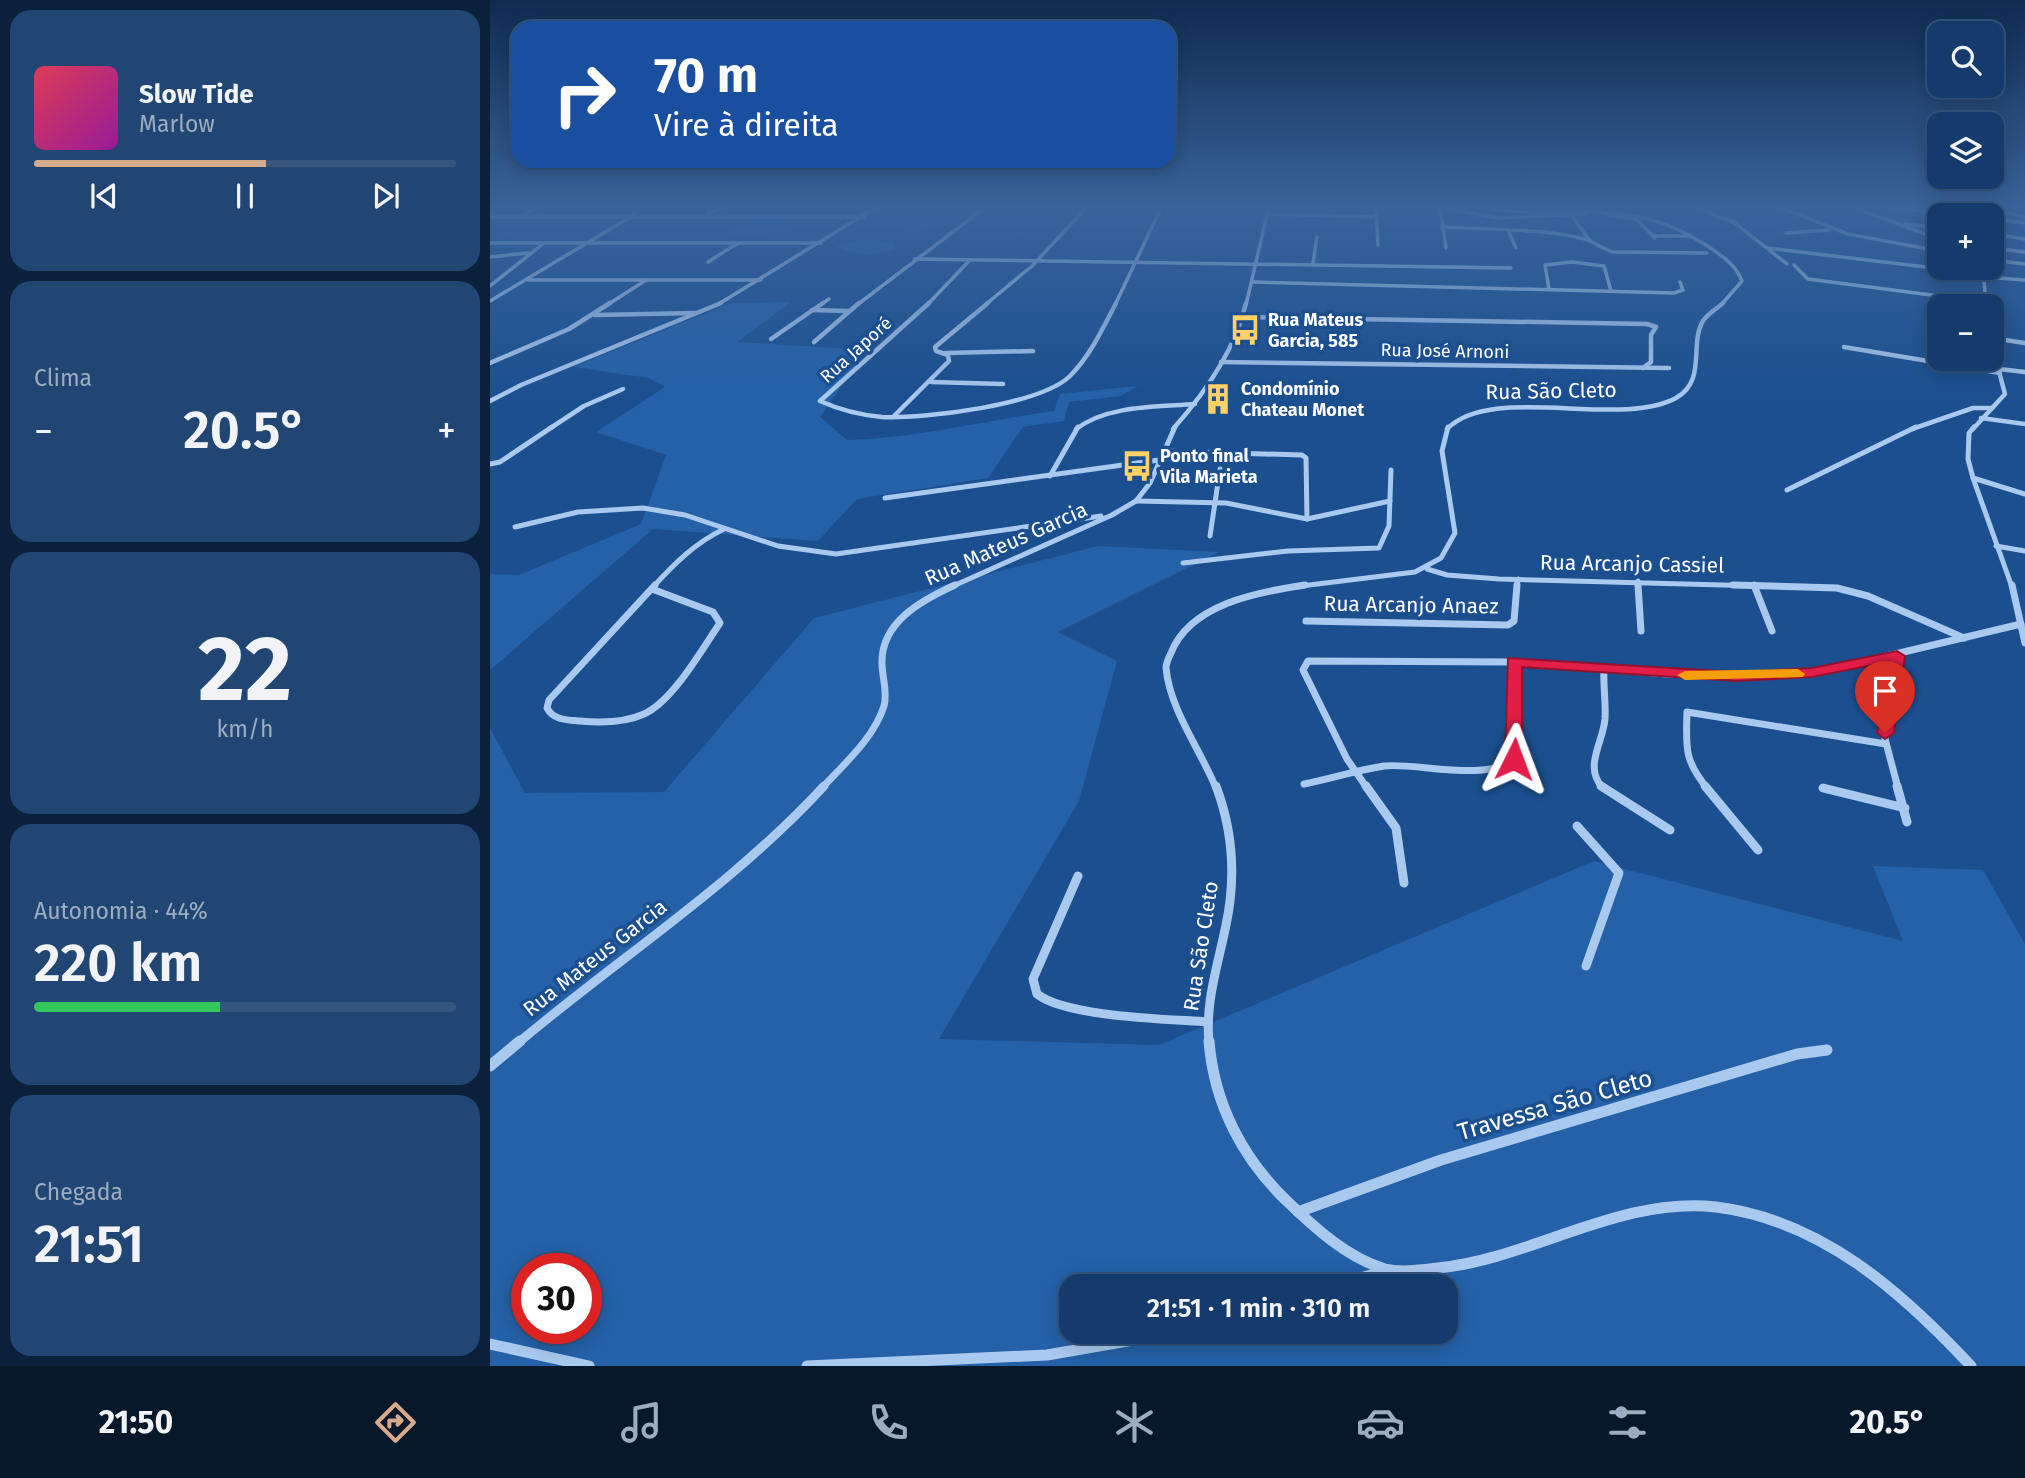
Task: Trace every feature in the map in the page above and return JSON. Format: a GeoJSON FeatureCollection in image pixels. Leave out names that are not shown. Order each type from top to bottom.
{"type":"FeatureCollection","features":[{"type":"Feature","properties":{"kind":"street"},"geometry":{"type":"LineString","coordinates":[[490,286],[509,270]]}},
{"type":"Feature","properties":{"kind":"street"},"geometry":{"type":"LineString","coordinates":[[490,301],[544,270]]}},
{"type":"Feature","properties":{"kind":"street"},"geometry":{"type":"LineString","coordinates":[[490,401],[521,385],[699,313],[779,270]]}},
{"type":"Feature","properties":{"kind":"street"},"geometry":{"type":"LineString","coordinates":[[814,342],[901,270]]}},
{"type":"Feature","properties":{"kind":"street","name":"Rua Japoré"},"geometry":{"type":"LineString","coordinates":[[892,418],[858,415],[820,401],[935,298],[961,270]]}},
{"type":"Feature","properties":{"kind":"street"},"geometry":{"type":"LineString","coordinates":[[892,418],[931,382],[949,361],[944,353],[935,347],[1027,270]]}},
{"type":"Feature","properties":{"kind":"street"},"geometry":{"type":"LineString","coordinates":[[892,418],[956,411],[1057,387],[1090,350],[1131,270]]}},
{"type":"Feature","properties":{"kind":"street","name":"Rua Mateus Garcia"},"geometry":{"type":"LineString","coordinates":[[490,1066],[545,1017],[738,870],[803,812],[873,726],[883,708],[886,693],[883,645],[892,627],[915,607],[940,592],[1112,515],[1136,501],[1150,483],[1170,433],[1195,404],[1221,362],[1243,317],[1254,270]]}},
{"type":"Feature","properties":{"kind":"street"},"geometry":{"type":"LineString","coordinates":[[1546,270],[1549,289]]}},
{"type":"Feature","properties":{"kind":"street"},"geometry":{"type":"LineString","coordinates":[[1605,270],[1611,291]]}},
{"type":"Feature","properties":{"kind":"street","name":"Rua São Cleto"},"geometry":{"type":"LineString","coordinates":[[1735,270],[1742,278],[1727,300],[1703,321],[1697,370],[1691,387],[1676,396],[1641,407],[1502,407],[1457,419],[1446,429],[1442,447],[1455,533],[1446,555],[1426,568],[1232,601],[1181,628],[1169,650],[1164,671],[1167,689],[1215,780],[1223,800],[1230,845],[1231,900],[1209,999],[1208,1022],[1219,1089],[1232,1126],[1255,1166],[1298,1212],[1345,1247],[1387,1269],[1472,1266],[1641,1214],[1717,1207],[1773,1219],[1812,1237],[1861,1267],[1917,1310],[1971,1366]]}},
{"type":"Feature","properties":{"kind":"street"},"geometry":{"type":"LineString","coordinates":[[1799,270],[1808,279],[1927,296]]}},
{"type":"Feature","properties":{"kind":"street"},"geometry":{"type":"LineString","coordinates":[[2004,277],[2025,280]]}},
{"type":"Feature","properties":{"kind":"street"},"geometry":{"type":"LineString","coordinates":[[490,363],[562,333],[647,279]]}},
{"type":"Feature","properties":{"kind":"street"},"geometry":{"type":"LineString","coordinates":[[527,280],[762,280]]}},
{"type":"Feature","properties":{"kind":"street"},"geometry":{"type":"LineString","coordinates":[[1252,282],[1679,292],[1683,290],[1680,282]]}},
{"type":"Feature","properties":{"kind":"street"},"geometry":{"type":"LineString","coordinates":[[771,338],[829,299]]}},
{"type":"Feature","properties":{"kind":"street"},"geometry":{"type":"LineString","coordinates":[[811,310],[849,311]]}},
{"type":"Feature","properties":{"kind":"street"},"geometry":{"type":"LineString","coordinates":[[594,315],[699,313]]}},
{"type":"Feature","properties":{"kind":"street"},"geometry":{"type":"LineString","coordinates":[[1243,317],[1647,324],[1656,327],[1651,335],[1651,362],[1643,368]]}},
{"type":"Feature","properties":{"kind":"street"},"geometry":{"type":"LineString","coordinates":[[2004,340],[2025,343]]}},
{"type":"Feature","properties":{"kind":"street"},"geometry":{"type":"LineString","coordinates":[[1844,347],[1927,360]]}},
{"type":"Feature","properties":{"kind":"street"},"geometry":{"type":"LineString","coordinates":[[944,353],[1033,351]]}},
{"type":"Feature","properties":{"kind":"street","name":"Rua José Arnoni"},"geometry":{"type":"LineString","coordinates":[[1221,362],[1669,368]]}},
{"type":"Feature","properties":{"kind":"street"},"geometry":{"type":"LineString","coordinates":[[2025,372],[1999,371],[2005,394],[1969,433],[1967,444],[1973,478],[2015,597],[2025,643]]}},
{"type":"Feature","properties":{"kind":"street"},"geometry":{"type":"LineString","coordinates":[[931,382],[1003,384]]}},
{"type":"Feature","properties":{"kind":"street"},"geometry":{"type":"LineString","coordinates":[[490,466],[584,407],[623,389]]}},
{"type":"Feature","properties":{"kind":"street"},"geometry":{"type":"LineString","coordinates":[[1050,476],[1074,431],[1089,420],[1118,413],[1195,404]]}},
{"type":"Feature","properties":{"kind":"street"},"geometry":{"type":"LineString","coordinates":[[1787,490],[1931,420],[1972,408],[1993,408]]}},
{"type":"Feature","properties":{"kind":"street"},"geometry":{"type":"LineString","coordinates":[[1981,418],[2025,424]]}},
{"type":"Feature","properties":{"kind":"street"},"geometry":{"type":"LineString","coordinates":[[1163,451],[1302,455],[1306,458],[1308,482],[1307,519]]}},
{"type":"Feature","properties":{"kind":"street"},"geometry":{"type":"LineString","coordinates":[[885,498],[1159,460]]}},
{"type":"Feature","properties":{"kind":"street"},"geometry":{"type":"LineString","coordinates":[[1210,536],[1220,469]]}},
{"type":"Feature","properties":{"kind":"street"},"geometry":{"type":"LineString","coordinates":[[1183,563],[1288,551],[1377,549],[1382,545],[1389,526],[1391,470]]}},
{"type":"Feature","properties":{"kind":"street"},"geometry":{"type":"LineString","coordinates":[[1973,478],[2025,494]]}},
{"type":"Feature","properties":{"kind":"street"},"geometry":{"type":"LineString","coordinates":[[1136,501],[1215,502],[1307,519],[1336,516],[1390,501]]}},
{"type":"Feature","properties":{"kind":"street"},"geometry":{"type":"LineString","coordinates":[[515,527],[565,514],[618,508],[668,511],[803,552],[836,554],[1112,515]]}},
{"type":"Feature","properties":{"kind":"street"},"geometry":{"type":"LineString","coordinates":[[652,589],[713,612],[719,617],[720,623],[668,695],[645,714],[618,722],[563,720],[550,715],[547,708],[549,700],[559,688],[652,589],[690,549],[724,529]]}},
{"type":"Feature","properties":{"kind":"street"},"geometry":{"type":"LineString","coordinates":[[1996,546],[2025,551]]}},
{"type":"Feature","properties":{"kind":"street","name":"Rua Arcanjo Cassiel"},"geometry":{"type":"LineString","coordinates":[[1426,568],[1447,575],[1518,579],[1837,588],[1868,596],[1965,639]]}},
{"type":"Feature","properties":{"kind":"street","name":"Rua Arcanjo Anaez"},"geometry":{"type":"LineString","coordinates":[[1306,621],[1508,625],[1514,621],[1518,579]]}},
{"type":"Feature","properties":{"kind":"street"},"geometry":{"type":"LineString","coordinates":[[1638,581],[1641,631]]}},
{"type":"Feature","properties":{"kind":"street"},"geometry":{"type":"LineString","coordinates":[[1754,585],[1772,631]]}},
{"type":"Feature","properties":{"kind":"street"},"geometry":{"type":"LineString","coordinates":[[1404,883],[1396,828],[1347,759],[1313,696],[1303,670],[1303,664],[1308,661],[1514,662],[1678,675],[1758,676],[1812,673],[1897,656],[2021,624]]}},
{"type":"Feature","properties":{"kind":"street"},"geometry":{"type":"LineString","coordinates":[[1897,656],[1889,694],[1886,744],[1907,822]]}},
{"type":"Feature","properties":{"kind":"street"},"geometry":{"type":"LineString","coordinates":[[1304,784],[1338,778],[1357,770],[1408,765],[1480,770],[1509,762],[1516,755],[1514,662]]}},
{"type":"Feature","properties":{"kind":"street"},"geometry":{"type":"LineString","coordinates":[[1604,668],[1605,719],[1594,762],[1594,777],[1602,788],[1670,830]]}},
{"type":"Feature","properties":{"kind":"street"},"geometry":{"type":"LineString","coordinates":[[1758,850],[1690,767],[1687,712],[1886,744]]}},
{"type":"Feature","properties":{"kind":"street"},"geometry":{"type":"LineString","coordinates":[[1823,788],[1905,808]]}},
{"type":"Feature","properties":{"kind":"street"},"geometry":{"type":"LineString","coordinates":[[1577,825],[1619,873],[1586,966]]}},
{"type":"Feature","properties":{"kind":"street"},"geometry":{"type":"LineString","coordinates":[[1078,876],[1033,979],[1035,991],[1040,996],[1058,1003],[1123,1014],[1208,1022]]}},
{"type":"Feature","properties":{"kind":"street","name":"Travessa São Cleto"},"geometry":{"type":"LineString","coordinates":[[1298,1212],[1441,1160],[1797,1054],[1828,1050]]}},
{"type":"Feature","properties":{"kind":"street"},"geometry":{"type":"LineString","coordinates":[[1372,1274],[1387,1269]]}},
{"type":"Feature","properties":{"kind":"street"},"geometry":{"type":"LineString","coordinates":[[490,1344],[589,1366]]}},
{"type":"Feature","properties":{"kind":"street"},"geometry":{"type":"LineString","coordinates":[[807,1366],[843,1362],[1047,1355],[1111,1344]]}},
{"type":"Feature","properties":{"kind":"shaded area"},"geometry":{"type":"Polygon","coordinates":[[[791,302],[737,342],[866,350],[820,417],[847,440],[925,432],[1054,411],[1060,394],[1138,386],[1121,396],[1069,402],[1064,421],[1023,427],[988,478],[857,499],[818,541],[653,529],[490,670],[490,574],[519,575],[641,524],[666,455],[596,432],[665,387],[649,378],[573,367],[731,303],[791,302]]]}},
{"type":"Feature","properties":{"kind":"shaded area"},"geometry":{"type":"Polygon","coordinates":[[[1098,546],[1219,552],[1058,632],[1117,661],[1079,801],[939,1039],[1159,1045],[1594,861],[1903,941],[1873,866],[1983,870],[2025,944],[2025,1366],[490,1366],[490,728],[525,793],[664,792],[814,618],[1098,546]]]}},
{"type":"Feature","properties":{"kind":"slow traffic"},"geometry":{"type":"LineString","coordinates":[[1685,675],[1737,677],[1798,674]]}},
{"type":"Feature","properties":{"kind":"place","name":"Rua Mateus Garcia, 585"},"geometry":{"type":"Point","coordinates":[1245,330]}},
{"type":"Feature","properties":{"kind":"place","name":"Condomínio Chateau Monet"},"geometry":{"type":"Point","coordinates":[1218,399]}},
{"type":"Feature","properties":{"kind":"place","name":"Ponto final Vila Marieta"},"geometry":{"type":"Point","coordinates":[1137,466]}},
{"type":"Feature","properties":{"kind":"route"},"geometry":{"type":"LineString","coordinates":[[1514,759],[1514,662],[1737,677],[1812,673],[1897,656],[1885,733]]}}]}
